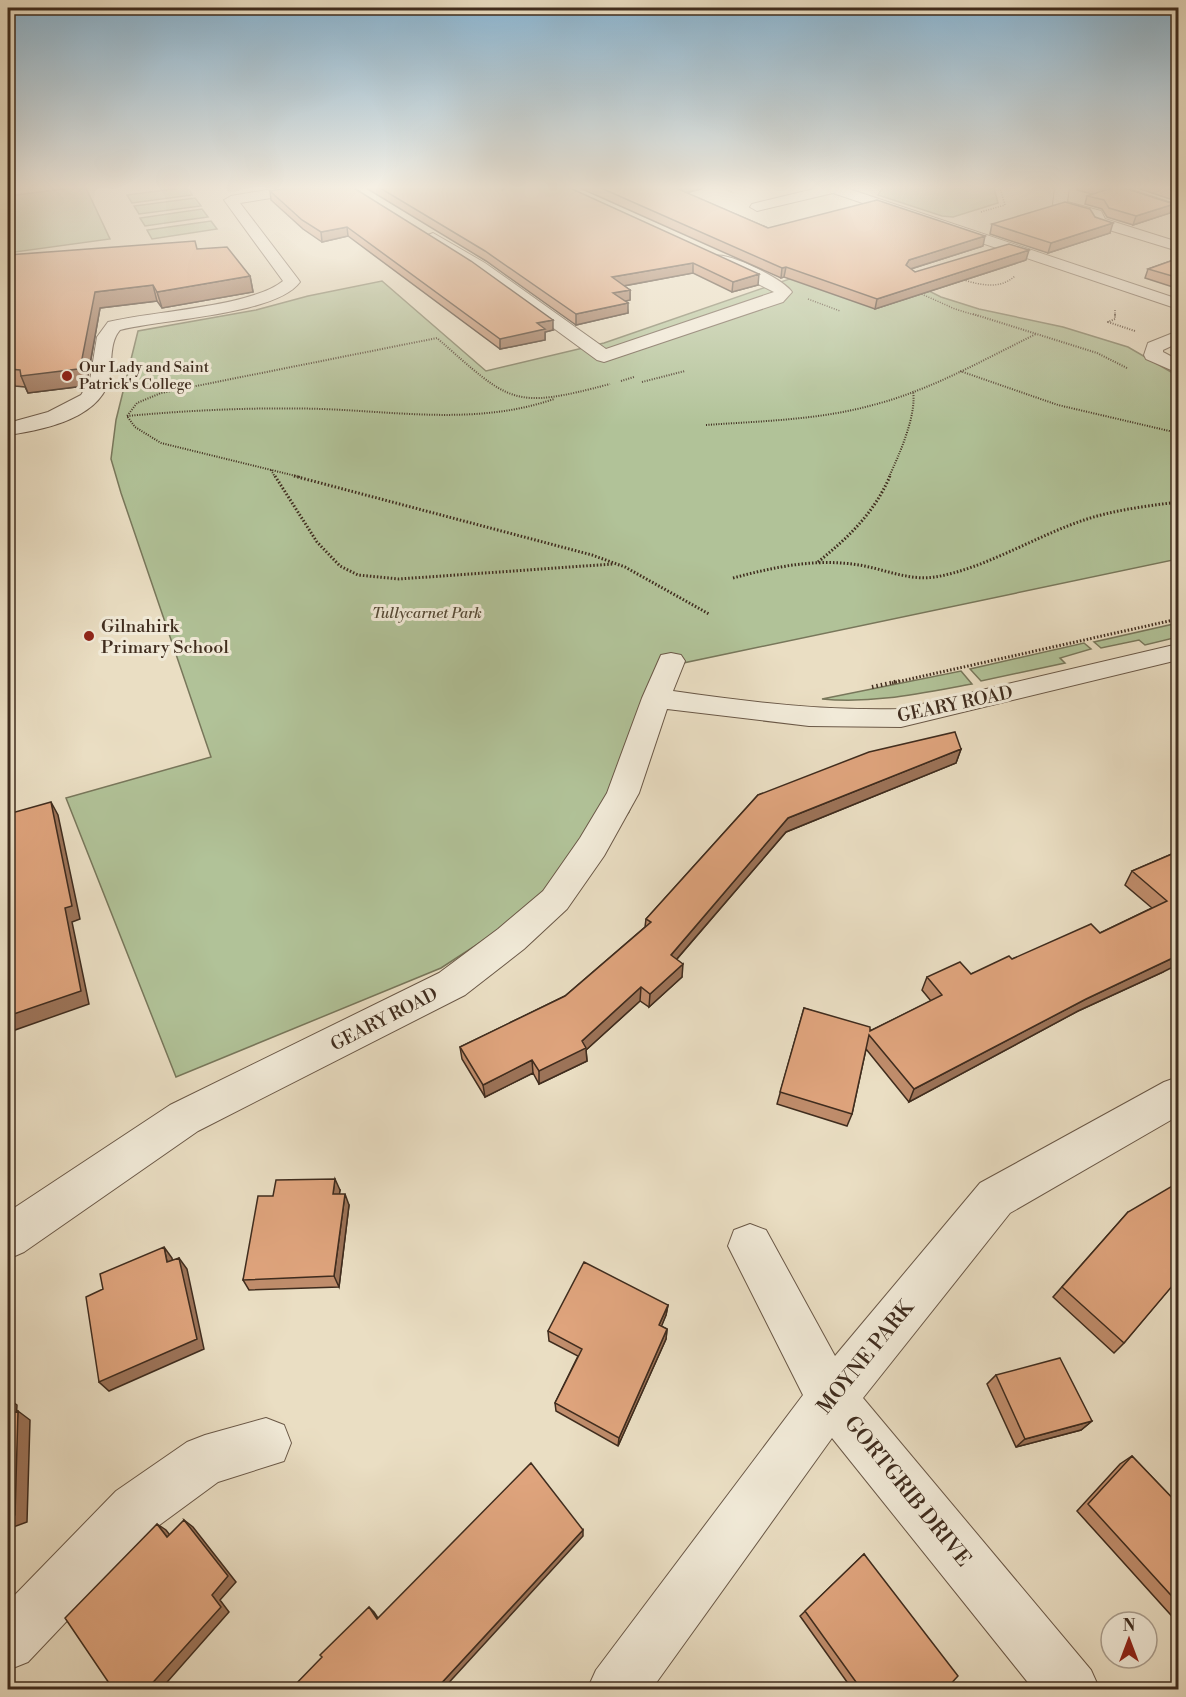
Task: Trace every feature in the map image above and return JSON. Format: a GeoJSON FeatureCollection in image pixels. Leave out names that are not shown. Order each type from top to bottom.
{"type":"FeatureCollection","features":[{"type":"Feature","properties":{"kind":"street"},"geometry":{"type":"LineString","coordinates":[[8,429],[51,418],[83,402],[94,393],[98,385],[107,336],[114,326],[264,299],[288,288],[292,282],[281,267]]}},
{"type":"Feature","properties":{"kind":"street"},"geometry":{"type":"LineString","coordinates":[[481,267],[604,356],[777,298],[780,288],[736,267]]}},
{"type":"Feature","properties":{"kind":"street"},"geometry":{"type":"LineString","coordinates":[[1065,267],[1179,304]]}},
{"type":"Feature","properties":{"kind":"street"},"geometry":{"type":"LineString","coordinates":[[1172,339],[1154,347],[1153,355],[1179,367]]}},
{"type":"Feature","properties":{"kind":"street","name":"GEARY ROAD"},"geometry":{"type":"LineString","coordinates":[[656,698],[796,717],[862,720],[901,718],[1179,652]]}},
{"type":"Feature","properties":{"kind":"street","name":"GEARY ROAD"},"geometry":{"type":"LineString","coordinates":[[8,1237],[184,1118],[452,984],[511,939],[555,900],[592,847],[623,793],[671,661]]}},
{"type":"Feature","properties":{"kind":"street","name":"MOYNE PARK"},"geometry":{"type":"LineString","coordinates":[[616,1689],[831,1398],[995,1198],[1179,1095]]}},
{"type":"Feature","properties":{"kind":"street","name":"GORTGRIB DRIVE"},"geometry":{"type":"LineString","coordinates":[[750,1246],[831,1398],[1071,1689]]}},
{"type":"Feature","properties":{"kind":"street"},"geometry":{"type":"LineString","coordinates":[[8,1642],[135,1510],[205,1460],[266,1443]]}},
{"type":"Feature","properties":{"kind":"path"},"geometry":{"type":"LineString","coordinates":[[953,276],[973,284],[1000,284],[1014,279],[1017,273],[1033,267]]}},
{"type":"Feature","properties":{"kind":"path"},"geometry":{"type":"LineString","coordinates":[[780,288],[840,311]]}},
{"type":"Feature","properties":{"kind":"path"},"geometry":{"type":"LineString","coordinates":[[908,288],[955,309],[1097,353],[1133,371]]}},
{"type":"Feature","properties":{"kind":"path"},"geometry":{"type":"LineString","coordinates":[[1148,293],[1114,311],[1115,319],[1108,322],[1172,339]]}},
{"type":"Feature","properties":{"kind":"path"},"geometry":{"type":"LineString","coordinates":[[706,425],[829,414],[874,405],[959,371],[1036,333]]}},
{"type":"Feature","properties":{"kind":"path"},"geometry":{"type":"LineString","coordinates":[[127,416],[139,400],[161,393],[438,338],[501,391],[525,399],[558,398]]}},
{"type":"Feature","properties":{"kind":"path"},"geometry":{"type":"LineString","coordinates":[[642,382],[685,371]]}},
{"type":"Feature","properties":{"kind":"path"},"geometry":{"type":"LineString","coordinates":[[959,371],[1058,405],[1179,433]]}},
{"type":"Feature","properties":{"kind":"path"},"geometry":{"type":"LineString","coordinates":[[127,416],[198,410],[298,408],[483,414],[532,407],[634,377]]}},
{"type":"Feature","properties":{"kind":"path"},"geometry":{"type":"LineString","coordinates":[[818,562],[847,538],[865,519],[885,487],[912,414],[915,402],[913,391]]}},
{"type":"Feature","properties":{"kind":"path"},"geometry":{"type":"LineString","coordinates":[[127,416],[134,426],[157,441],[533,538],[615,563],[709,614]]}},
{"type":"Feature","properties":{"kind":"path"},"geometry":{"type":"LineString","coordinates":[[270,470],[321,545],[333,560],[351,572],[374,578],[399,579],[615,563]]}},
{"type":"Feature","properties":{"kind":"path"},"geometry":{"type":"LineString","coordinates":[[733,578],[769,568],[818,562],[858,565],[909,577],[934,577],[963,569],[1085,520],[1142,507],[1179,502]]}},
{"type":"Feature","properties":{"kind":"path"},"geometry":{"type":"LineString","coordinates":[[866,688],[1179,619]]}},
{"type":"Feature","properties":{"kind":"green space","name":"Tullycarnet Park"},"geometry":{"type":"Polygon","coordinates":[[[823,267],[881,267],[941,297],[979,309],[1063,327],[1128,347],[1178,376],[1178,559],[674,665],[629,812],[578,879],[441,968],[176,1077],[66,798],[211,757],[111,459],[116,420],[138,331],[256,310],[308,296],[382,281],[486,371],[604,343],[823,267]]]}},
{"type":"Feature","properties":{"kind":"green space"},"geometry":{"type":"Polygon","coordinates":[[[1178,623],[1178,637],[1145,645],[1139,640],[1101,648],[1094,642],[1178,623]]]}},
{"type":"Feature","properties":{"kind":"green space"},"geometry":{"type":"Polygon","coordinates":[[[1084,643],[1091,649],[1060,658],[1065,663],[981,681],[970,669],[1084,643]]]}},
{"type":"Feature","properties":{"kind":"green space"},"geometry":{"type":"Polygon","coordinates":[[[961,671],[972,684],[879,699],[822,699],[961,671]]]}},
{"type":"Feature","properties":{"kind":"building"},"geometry":{"type":"Polygon","coordinates":[[[8,267],[243,267],[250,276],[157,292],[153,285],[95,292],[81,364],[78,369],[21,376],[20,370],[9,369],[11,356],[8,357],[8,267]]]}},
{"type":"Feature","properties":{"kind":"building"},"geometry":{"type":"Polygon","coordinates":[[[402,267],[480,267],[553,320],[537,323],[545,329],[500,339],[402,267]]]}},
{"type":"Feature","properties":{"kind":"building"},"geometry":{"type":"Polygon","coordinates":[[[508,267],[669,267],[612,277],[630,290],[613,293],[628,303],[576,314],[508,267]]]}},
{"type":"Feature","properties":{"kind":"building"},"geometry":{"type":"Polygon","coordinates":[[[702,267],[744,267],[759,274],[733,282],[702,267]]]}},
{"type":"Feature","properties":{"kind":"building"},"geometry":{"type":"Polygon","coordinates":[[[787,267],[909,267],[915,272],[931,267],[976,267],[877,299],[787,267]]]}},
{"type":"Feature","properties":{"kind":"building"},"geometry":{"type":"Polygon","coordinates":[[[1179,267],[1179,278],[1148,269],[1179,267]]]}},
{"type":"Feature","properties":{"kind":"building"},"geometry":{"type":"Polygon","coordinates":[[[955,732],[961,749],[788,818],[671,955],[683,964],[650,994],[641,987],[582,1041],[586,1048],[539,1071],[532,1060],[483,1085],[460,1047],[565,996],[651,922],[646,919],[758,795],[869,752],[955,732]]]}},
{"type":"Feature","properties":{"kind":"building"},"geometry":{"type":"Polygon","coordinates":[[[51,802],[72,906],[65,908],[81,991],[8,1016],[8,814],[51,802]]]}},
{"type":"Feature","properties":{"kind":"building"},"geometry":{"type":"Polygon","coordinates":[[[1179,851],[1179,955],[1086,999],[914,1089],[869,1035],[852,1114],[780,1092],[804,1008],[870,1027],[870,1031],[942,995],[927,977],[960,962],[971,974],[1009,956],[1012,959],[1091,924],[1100,933],[1167,901],[1132,871],[1179,851]]]}},
{"type":"Feature","properties":{"kind":"building"},"geometry":{"type":"Polygon","coordinates":[[[335,1179],[333,1194],[345,1194],[334,1276],[243,1280],[258,1196],[273,1196],[276,1180],[335,1179]]]}},
{"type":"Feature","properties":{"kind":"building"},"geometry":{"type":"Polygon","coordinates":[[[1179,1182],[1179,1278],[1124,1343],[1062,1287],[1128,1212],[1179,1182]]]}},
{"type":"Feature","properties":{"kind":"building"},"geometry":{"type":"Polygon","coordinates":[[[164,1247],[167,1262],[179,1258],[197,1339],[99,1382],[86,1297],[103,1289],[100,1274],[164,1247]]]}},
{"type":"Feature","properties":{"kind":"building"},"geometry":{"type":"Polygon","coordinates":[[[584,1262],[668,1305],[659,1325],[667,1329],[619,1438],[555,1403],[582,1349],[548,1331],[584,1262]]]}},
{"type":"Feature","properties":{"kind":"building"},"geometry":{"type":"Polygon","coordinates":[[[1060,1358],[1092,1421],[1025,1439],[996,1375],[1060,1358]]]}},
{"type":"Feature","properties":{"kind":"building"},"geometry":{"type":"Polygon","coordinates":[[[18,1411],[15,1515],[8,1517],[8,1415],[18,1411]]]}},
{"type":"Feature","properties":{"kind":"building"},"geometry":{"type":"Polygon","coordinates":[[[1132,1456],[1179,1505],[1179,1604],[1088,1504],[1132,1456]]]}},
{"type":"Feature","properties":{"kind":"building"},"geometry":{"type":"Polygon","coordinates":[[[531,1463],[583,1530],[436,1689],[291,1689],[322,1657],[320,1655],[369,1607],[377,1619],[531,1463]]]}},
{"type":"Feature","properties":{"kind":"building"},"geometry":{"type":"Polygon","coordinates":[[[184,1520],[228,1576],[212,1595],[221,1607],[147,1689],[113,1689],[65,1618],[157,1524],[167,1537],[184,1520]]]}},
{"type":"Feature","properties":{"kind":"building"},"geometry":{"type":"Polygon","coordinates":[[[864,1554],[958,1676],[946,1689],[861,1689],[805,1611],[864,1554]]]}},
{"type":"Feature","properties":{"kind":"place","name":"Our Lady and Saint Patrick's College"},"geometry":{"type":"Point","coordinates":[67,376]}},
{"type":"Feature","properties":{"kind":"place","name":"Gilnahirk Primary School"},"geometry":{"type":"Point","coordinates":[89,636]}}]}
